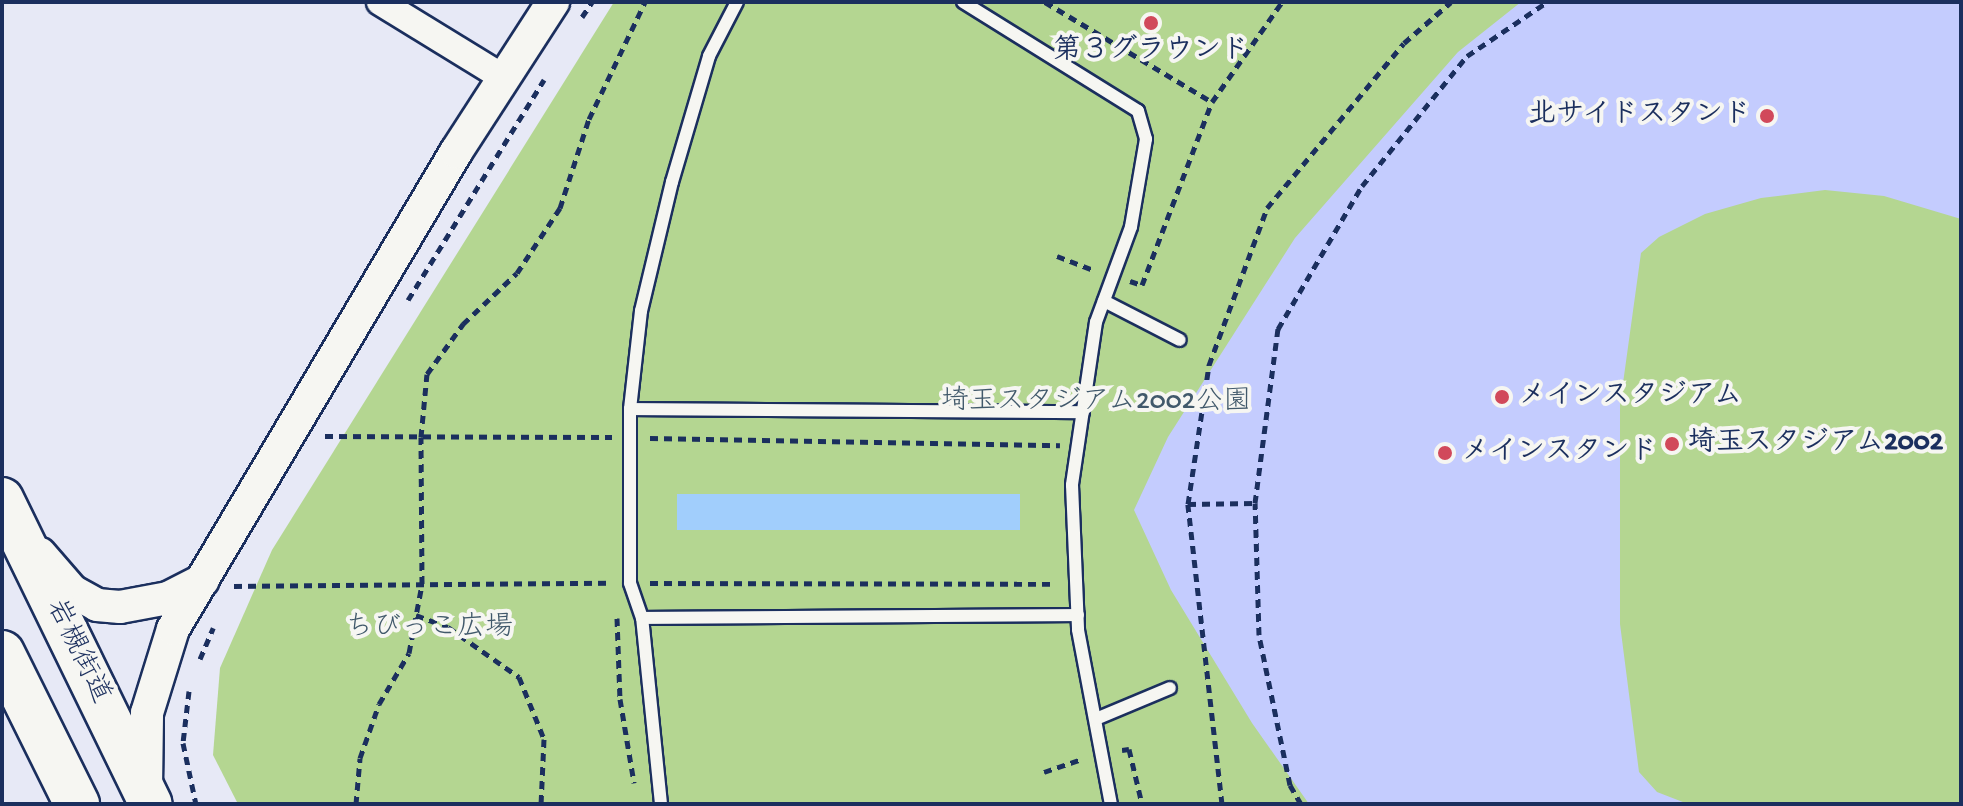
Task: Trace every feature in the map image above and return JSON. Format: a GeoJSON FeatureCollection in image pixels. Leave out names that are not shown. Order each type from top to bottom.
{"type":"FeatureCollection","features":[{"type":"Feature","properties":{"kind":"highway","name":"岩槻街道"},"geometry":{"type":"LineString","coordinates":[[8,511],[148,798]]}},
{"type":"Feature","properties":{"kind":"highway"},"geometry":{"type":"LineString","coordinates":[[2,653],[77,804]]}},
{"type":"Feature","properties":{"kind":"street"},"geometry":{"type":"LineString","coordinates":[[380,2],[504,78]]}},
{"type":"Feature","properties":{"kind":"street"},"geometry":{"type":"LineString","coordinates":[[148,798],[147,713],[155,677],[173,629],[216,587],[504,78],[553,2]]}},
{"type":"Feature","properties":{"kind":"street"},"geometry":{"type":"LineString","coordinates":[[8,511],[72,591],[97,605],[168,598],[216,587]]}},
{"type":"Feature","properties":{"kind":"lane"},"geometry":{"type":"LineString","coordinates":[[661,804],[642,618],[630,583],[630,409],[641,311],[672,182],[709,56],[737,2]]}},
{"type":"Feature","properties":{"kind":"lane"},"geometry":{"type":"LineString","coordinates":[[963,2],[1138,111],[1146,139],[1131,227],[1104,301],[1072,485],[1078,615],[1111,804]]}},
{"type":"Feature","properties":{"kind":"lane"},"geometry":{"type":"LineString","coordinates":[[1104,301],[1180,340]]}},
{"type":"Feature","properties":{"kind":"lane"},"geometry":{"type":"LineString","coordinates":[[630,409],[1083,412]]}},
{"type":"Feature","properties":{"kind":"lane"},"geometry":{"type":"LineString","coordinates":[[642,618],[1078,615]]}},
{"type":"Feature","properties":{"kind":"lane"},"geometry":{"type":"LineString","coordinates":[[1096,719],[1170,688]]}},
{"type":"Feature","properties":{"kind":"path"},"geometry":{"type":"LineString","coordinates":[[575,29],[592,2]]}},
{"type":"Feature","properties":{"kind":"path"},"geometry":{"type":"LineString","coordinates":[[356,804],[360,758],[379,704],[409,653],[422,584],[421,437],[427,374],[463,324],[517,273],[560,208],[589,119],[645,2]]}},
{"type":"Feature","properties":{"kind":"path"},"geometry":{"type":"LineString","coordinates":[[1045,2],[1212,102]]}},
{"type":"Feature","properties":{"kind":"path"},"geometry":{"type":"LineString","coordinates":[[1142,285],[1212,102],[1282,2]]}},
{"type":"Feature","properties":{"kind":"path"},"geometry":{"type":"LineString","coordinates":[[1222,804],[1188,504],[1209,365],[1267,208],[1404,43],[1451,2]]}},
{"type":"Feature","properties":{"kind":"path"},"geometry":{"type":"LineString","coordinates":[[1301,804],[1290,785],[1259,635],[1255,503],[1278,329],[1362,186],[1467,56],[1547,2]]}},
{"type":"Feature","properties":{"kind":"path"},"geometry":{"type":"LineString","coordinates":[[400,314],[550,70]]}},
{"type":"Feature","properties":{"kind":"path"},"geometry":{"type":"LineString","coordinates":[[316,450],[333,423]]}},
{"type":"Feature","properties":{"kind":"path"},"geometry":{"type":"LineString","coordinates":[[325,436],[630,437],[1078,445]]}},
{"type":"Feature","properties":{"kind":"path"},"geometry":{"type":"LineString","coordinates":[[1188,504],[1255,503]]}},
{"type":"Feature","properties":{"kind":"path"},"geometry":{"type":"LineString","coordinates":[[216,587],[241,572]]}},
{"type":"Feature","properties":{"kind":"path"},"geometry":{"type":"LineString","coordinates":[[416,615],[448,627],[519,677],[544,739],[541,804]]}},
{"type":"Feature","properties":{"kind":"path"},"geometry":{"type":"LineString","coordinates":[[197,665],[216,622]]}},
{"type":"Feature","properties":{"kind":"path"},"geometry":{"type":"LineString","coordinates":[[191,680],[183,743],[196,804]]}},
{"type":"Feature","properties":{"kind":"path"},"geometry":{"type":"LineString","coordinates":[[1129,749],[1142,804]]}},
{"type":"Feature","properties":{"kind":"green space","name":"埼玉スタジアム2002公園"},"geometry":{"type":"Polygon","coordinates":[[[614,2],[1961,2],[1961,804],[238,804],[213,755],[220,668],[272,550],[614,2]]]}},
{"type":"Feature","properties":{"kind":"water"},"geometry":{"type":"Polygon","coordinates":[[[677,494],[1020,494],[1020,530],[677,530],[677,494]]]}},
{"type":"Feature","properties":{"kind":"building","name":"メインスタジアム"},"geometry":{"type":"Polygon","coordinates":[[[1521,2],[1961,2],[1961,219],[1884,196],[1825,190],[1761,198],[1705,214],[1659,237],[1641,253],[1620,405],[1620,624],[1639,772],[1657,792],[1688,804],[1309,804],[1252,723],[1171,590],[1134,510],[1168,437],[1295,238],[1458,52],[1521,2]]]}},
{"type":"Feature","properties":{"kind":"place","name":"第３グラウンド"},"geometry":{"type":"Point","coordinates":[1151,23]}},
{"type":"Feature","properties":{"kind":"place","name":"北サイドスタンド"},"geometry":{"type":"Point","coordinates":[1767,116]}},
{"type":"Feature","properties":{"kind":"place","name":"メインスタジアム"},"geometry":{"type":"Point","coordinates":[1502,397]}},
{"type":"Feature","properties":{"kind":"place","name":"埼玉スタジアム2002"},"geometry":{"type":"Point","coordinates":[1672,444]}},
{"type":"Feature","properties":{"kind":"place","name":"メインスタンド"},"geometry":{"type":"Point","coordinates":[1445,453]}},
{"type":"Feature","properties":{"kind":"park label","name":"ちびっこ広場"},"geometry":{"type":"Point","coordinates":[429,629]}}]}
